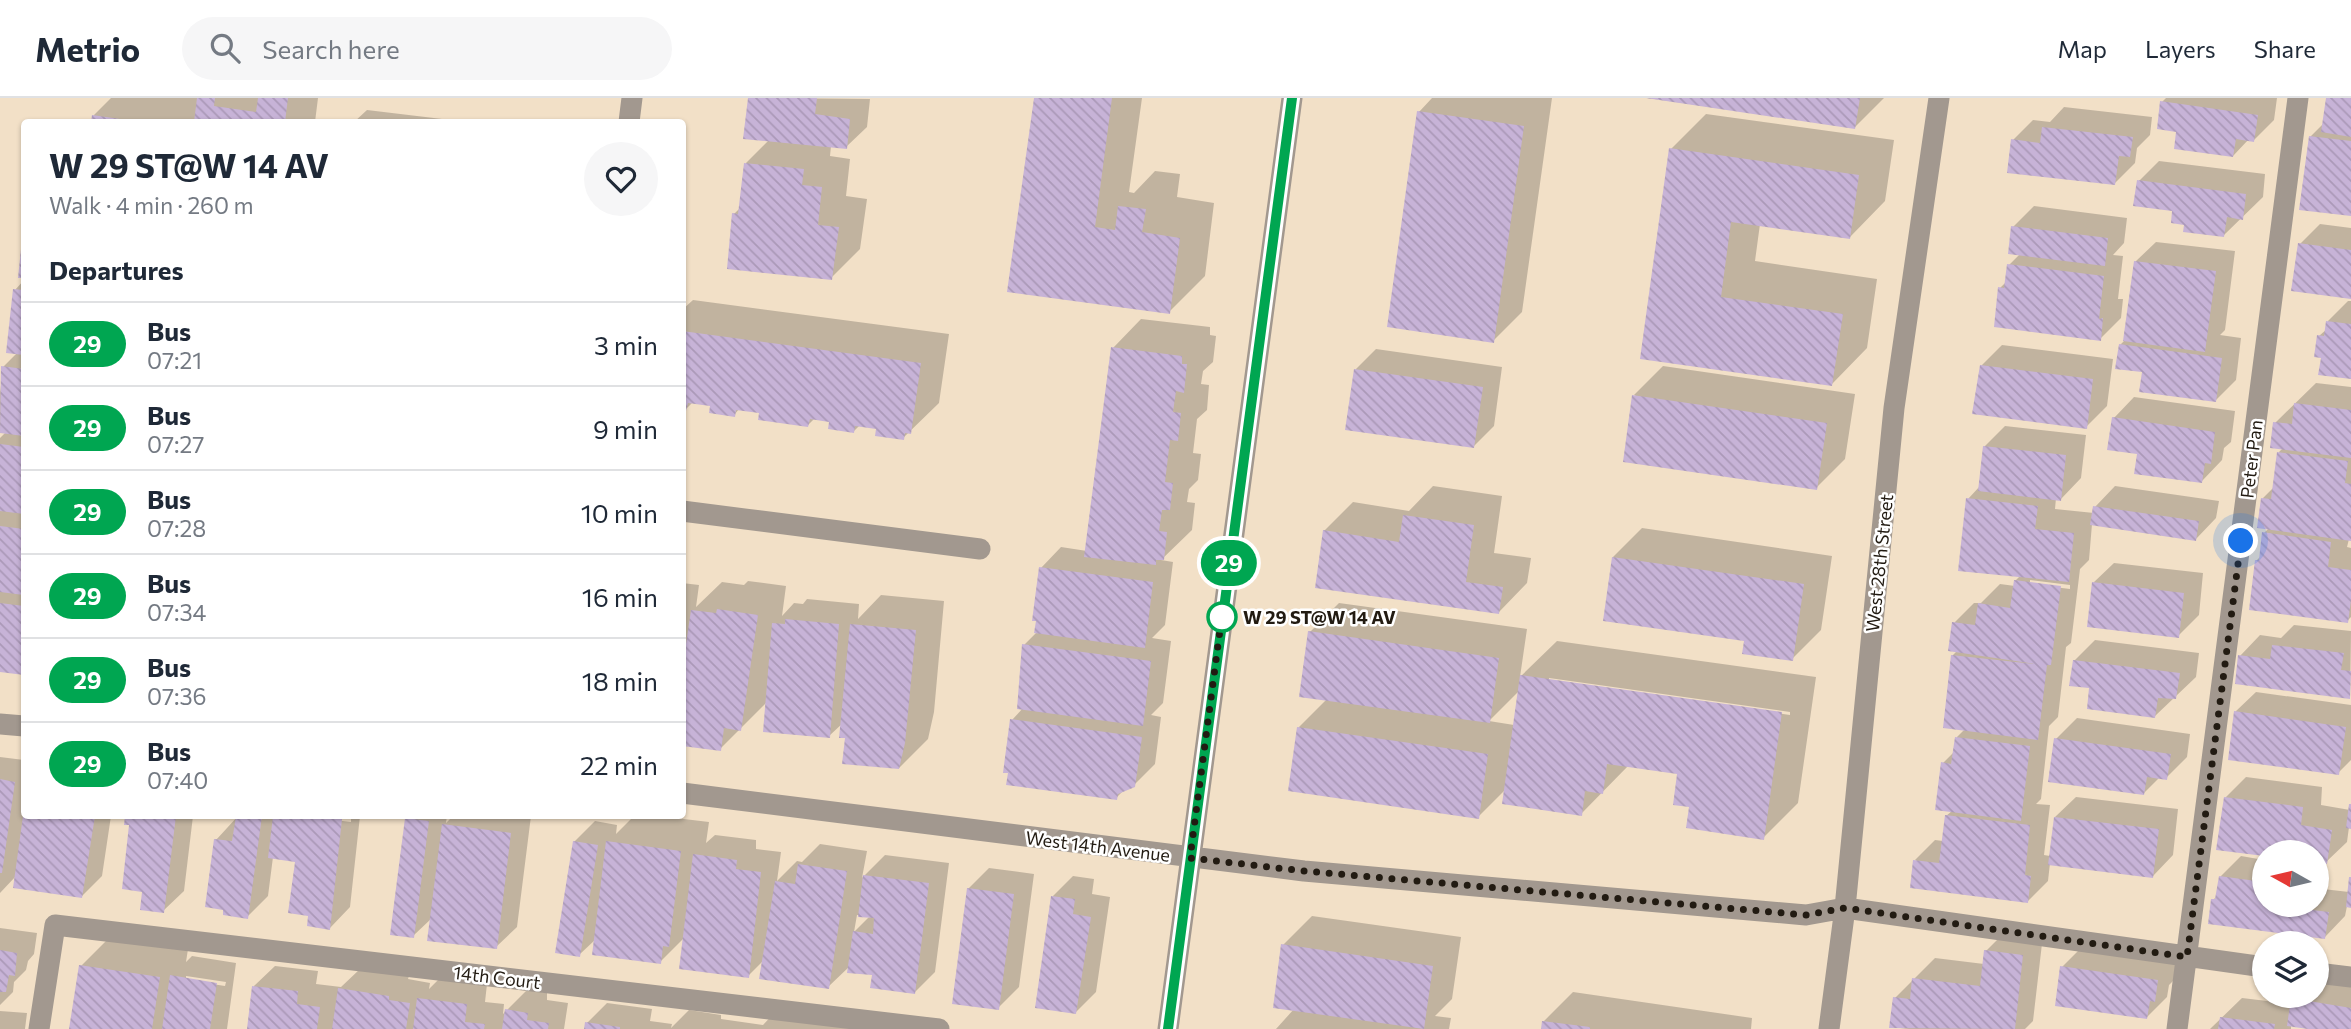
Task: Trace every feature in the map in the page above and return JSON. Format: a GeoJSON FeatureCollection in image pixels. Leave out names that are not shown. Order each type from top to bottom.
{"type":"FeatureCollection","features":[{"type":"Feature","properties":{"kind":"street"},"geometry":{"type":"LineString","coordinates":[[629,119],[632,98]]}},
{"type":"Feature","properties":{"kind":"street"},"geometry":{"type":"LineString","coordinates":[[1168,1029],[1292,98]]}},
{"type":"Feature","properties":{"kind":"street","name":"West 28th Street"},"geometry":{"type":"LineString","coordinates":[[1829,1029],[1845,908],[1894,408],[1939,98]]}},
{"type":"Feature","properties":{"kind":"street","name":"Peter Pan"},"geometry":{"type":"LineString","coordinates":[[2177,1029],[2298,98]]}},
{"type":"Feature","properties":{"kind":"street"},"geometry":{"type":"LineString","coordinates":[[686,512],[980,549]]}},
{"type":"Feature","properties":{"kind":"street"},"geometry":{"type":"LineString","coordinates":[[0,724],[21,726]]}},
{"type":"Feature","properties":{"kind":"street","name":"West 14th Avenue"},"geometry":{"type":"LineString","coordinates":[[686,794],[1304,871],[1806,915],[1845,908],[2252,965]]}},
{"type":"Feature","properties":{"kind":"street","name":"14th Court"},"geometry":{"type":"LineString","coordinates":[[39,1029],[55,925],[939,1029]]}},
{"type":"Feature","properties":{"kind":"street"},"geometry":{"type":"LineString","coordinates":[[2329,974],[2351,977]]}},
{"type":"Feature","properties":{"kind":"building"},"geometry":{"type":"Polygon","coordinates":[[[197,98],[215,98],[214,106],[256,112],[258,98],[288,98],[285,119],[194,119],[197,98]]]}},
{"type":"Feature","properties":{"kind":"building"},"geometry":{"type":"Polygon","coordinates":[[[748,98],[817,98],[815,114],[850,119],[847,149],[743,139],[748,98]]]}},
{"type":"Feature","properties":{"kind":"building"},"geometry":{"type":"Polygon","coordinates":[[[1034,98],[1112,98],[1095,227],[1115,230],[1118,206],[1146,209],[1142,232],[1180,238],[1170,314],[1007,292],[1034,98]]]}},
{"type":"Feature","properties":{"kind":"building"},"geometry":{"type":"Polygon","coordinates":[[[1646,98],[1860,98],[1855,129],[1646,98]]]}},
{"type":"Feature","properties":{"kind":"building"},"geometry":{"type":"Polygon","coordinates":[[[2326,98],[2351,98],[2351,137],[2321,132],[2326,98]]]}},
{"type":"Feature","properties":{"kind":"building"},"geometry":{"type":"Polygon","coordinates":[[[2160,101],[2258,115],[2254,142],[2236,139],[2233,157],[2174,149],[2176,132],[2157,129],[2160,101]]]}},
{"type":"Feature","properties":{"kind":"building"},"geometry":{"type":"Polygon","coordinates":[[[1417,111],[1524,126],[1494,343],[1387,327],[1417,111]]]}},
{"type":"Feature","properties":{"kind":"building"},"geometry":{"type":"Polygon","coordinates":[[[92,115],[120,119],[91,119],[92,115]]]}},
{"type":"Feature","properties":{"kind":"building"},"geometry":{"type":"Polygon","coordinates":[[[2042,127],[2133,137],[2130,157],[2119,156],[2115,185],[2007,173],[2011,139],[2040,143],[2042,127]]]}},
{"type":"Feature","properties":{"kind":"building"},"geometry":{"type":"Polygon","coordinates":[[[2309,136],[2351,141],[2351,216],[2299,210],[2309,136]]]}},
{"type":"Feature","properties":{"kind":"building"},"geometry":{"type":"Polygon","coordinates":[[[1669,148],[1859,175],[1850,239],[1731,222],[1721,297],[1843,314],[1832,386],[1640,359],[1669,148]]]}},
{"type":"Feature","properties":{"kind":"building"},"geometry":{"type":"Polygon","coordinates":[[[744,163],[804,169],[802,185],[822,187],[818,225],[839,227],[832,280],[727,269],[732,213],[738,214],[744,163]]]}},
{"type":"Feature","properties":{"kind":"building"},"geometry":{"type":"Polygon","coordinates":[[[2137,180],[2246,194],[2243,220],[2227,217],[2224,237],[2183,232],[2184,225],[2171,223],[2172,211],[2133,206],[2137,180]]]}},
{"type":"Feature","properties":{"kind":"building"},"geometry":{"type":"Polygon","coordinates":[[[2011,226],[2108,238],[2105,266],[2008,254],[2011,226]]]}},
{"type":"Feature","properties":{"kind":"building"},"geometry":{"type":"Polygon","coordinates":[[[2298,243],[2351,250],[2351,299],[2291,291],[2298,243]]]}},
{"type":"Feature","properties":{"kind":"building"},"geometry":{"type":"Polygon","coordinates":[[[21,249],[21,278],[18,278],[21,249]]]}},
{"type":"Feature","properties":{"kind":"building"},"geometry":{"type":"Polygon","coordinates":[[[2134,261],[2216,271],[2205,352],[2123,341],[2134,261]]]}},
{"type":"Feature","properties":{"kind":"building"},"geometry":{"type":"Polygon","coordinates":[[[2007,264],[2104,276],[2099,319],[2103,318],[2101,341],[1994,327],[1998,287],[2004,288],[2007,264]]]}},
{"type":"Feature","properties":{"kind":"building"},"geometry":{"type":"Polygon","coordinates":[[[13,289],[21,290],[21,355],[6,353],[13,289]]]}},
{"type":"Feature","properties":{"kind":"building"},"geometry":{"type":"Polygon","coordinates":[[[2326,321],[2351,324],[2351,379],[2318,375],[2321,358],[2314,357],[2317,335],[2324,336],[2326,321]]]}},
{"type":"Feature","properties":{"kind":"building"},"geometry":{"type":"Polygon","coordinates":[[[686,332],[921,363],[911,434],[905,433],[904,440],[875,436],[876,429],[855,426],[854,433],[828,429],[829,422],[810,419],[808,427],[758,420],[759,413],[736,410],[735,417],[709,413],[710,406],[688,403],[686,411],[686,332]]]}},
{"type":"Feature","properties":{"kind":"building"},"geometry":{"type":"Polygon","coordinates":[[[2119,344],[2222,358],[2216,402],[2139,392],[2142,372],[2115,369],[2119,344]]]}},
{"type":"Feature","properties":{"kind":"building"},"geometry":{"type":"Polygon","coordinates":[[[1111,347],[1182,356],[1182,364],[1187,364],[1184,393],[1176,391],[1173,412],[1181,413],[1178,441],[1170,440],[1165,482],[1173,483],[1170,510],[1162,510],[1159,531],[1167,532],[1164,560],[1156,560],[1156,565],[1084,557],[1111,347]]]}},
{"type":"Feature","properties":{"kind":"building"},"geometry":{"type":"Polygon","coordinates":[[[1980,365],[2093,379],[2087,429],[1972,414],[1980,365]]]}},
{"type":"Feature","properties":{"kind":"building"},"geometry":{"type":"Polygon","coordinates":[[[1,366],[21,369],[21,436],[0,433],[1,366]]]}},
{"type":"Feature","properties":{"kind":"building"},"geometry":{"type":"Polygon","coordinates":[[[1354,369],[1483,387],[1474,448],[1345,430],[1354,369]]]}},
{"type":"Feature","properties":{"kind":"building"},"geometry":{"type":"Polygon","coordinates":[[[1632,395],[1827,423],[1817,490],[1623,462],[1632,395]]]}},
{"type":"Feature","properties":{"kind":"building"},"geometry":{"type":"Polygon","coordinates":[[[2294,403],[2351,410],[2351,458],[2270,448],[2273,422],[2292,424],[2294,403]]]}},
{"type":"Feature","properties":{"kind":"building"},"geometry":{"type":"Polygon","coordinates":[[[2112,417],[2215,432],[2211,464],[2205,463],[2202,483],[2134,474],[2137,454],[2107,450],[2112,417]]]}},
{"type":"Feature","properties":{"kind":"building"},"geometry":{"type":"Polygon","coordinates":[[[0,444],[21,447],[21,514],[0,511],[0,444]]]}},
{"type":"Feature","properties":{"kind":"building"},"geometry":{"type":"Polygon","coordinates":[[[1983,446],[2066,455],[2061,501],[1978,491],[1983,446]]]}},
{"type":"Feature","properties":{"kind":"building"},"geometry":{"type":"Polygon","coordinates":[[[2277,452],[2348,461],[2345,483],[2351,484],[2351,541],[2257,528],[2261,498],[2271,499],[2277,452]]]}},
{"type":"Feature","properties":{"kind":"building"},"geometry":{"type":"Polygon","coordinates":[[[1966,498],[2038,506],[2035,529],[2074,533],[2069,582],[1958,571],[1966,498]]]}},
{"type":"Feature","properties":{"kind":"building"},"geometry":{"type":"Polygon","coordinates":[[[2093,506],[2199,521],[2196,541],[2090,525],[2093,506]]]}},
{"type":"Feature","properties":{"kind":"building"},"geometry":{"type":"Polygon","coordinates":[[[1403,515],[1474,525],[1466,582],[1503,587],[1499,614],[1315,588],[1323,530],[1399,542],[1403,515]]]}},
{"type":"Feature","properties":{"kind":"building"},"geometry":{"type":"Polygon","coordinates":[[[0,526],[21,529],[21,595],[0,592],[0,526]]]}},
{"type":"Feature","properties":{"kind":"building"},"geometry":{"type":"Polygon","coordinates":[[[2262,532],[2331,542],[2328,567],[2351,570],[2348,623],[2249,610],[2255,560],[2259,560],[2262,532]]]}},
{"type":"Feature","properties":{"kind":"building"},"geometry":{"type":"Polygon","coordinates":[[[1612,557],[1804,584],[1793,661],[1742,654],[1744,641],[1603,621],[1612,557]]]}},
{"type":"Feature","properties":{"kind":"building"},"geometry":{"type":"Polygon","coordinates":[[[1039,567],[1153,582],[1145,648],[1034,633],[1036,621],[1032,621],[1039,567]]]}},
{"type":"Feature","properties":{"kind":"building"},"geometry":{"type":"Polygon","coordinates":[[[2014,580],[2061,586],[2051,665],[2047,665],[2038,740],[1943,728],[1951,655],[2035,664],[1948,651],[1952,622],[1975,625],[1978,603],[2010,608],[2014,580]]]}},
{"type":"Feature","properties":{"kind":"building"},"geometry":{"type":"Polygon","coordinates":[[[2092,582],[2184,593],[2179,638],[2087,627],[2092,582]]]}},
{"type":"Feature","properties":{"kind":"building"},"geometry":{"type":"Polygon","coordinates":[[[0,603],[21,606],[21,675],[0,672],[0,603]]]}},
{"type":"Feature","properties":{"kind":"building"},"geometry":{"type":"Polygon","coordinates":[[[717,609],[758,615],[741,731],[724,728],[721,751],[686,747],[686,644],[691,610],[716,613],[717,609]]]}},
{"type":"Feature","properties":{"kind":"building"},"geometry":{"type":"Polygon","coordinates":[[[785,619],[839,624],[830,738],[763,732],[772,623],[785,624],[785,619]]]}},
{"type":"Feature","properties":{"kind":"building"},"geometry":{"type":"Polygon","coordinates":[[[850,624],[916,630],[905,743],[899,769],[842,764],[845,738],[839,738],[850,624]]]}},
{"type":"Feature","properties":{"kind":"building"},"geometry":{"type":"Polygon","coordinates":[[[1308,631],[1499,658],[1490,723],[1299,697],[1308,631]]]}},
{"type":"Feature","properties":{"kind":"building"},"geometry":{"type":"Polygon","coordinates":[[[1022,644],[1151,661],[1143,726],[1017,709],[1022,644]]]}},
{"type":"Feature","properties":{"kind":"building"},"geometry":{"type":"Polygon","coordinates":[[[2272,645],[2344,653],[2341,670],[2351,671],[2350,699],[2235,684],[2238,655],[2270,659],[2272,645]]]}},
{"type":"Feature","properties":{"kind":"building"},"geometry":{"type":"Polygon","coordinates":[[[2073,660],[2180,673],[2176,699],[2158,698],[2155,718],[2087,709],[2089,688],[2069,686],[2073,660]]]}},
{"type":"Feature","properties":{"kind":"building"},"geometry":{"type":"Polygon","coordinates":[[[1520,675],[1782,712],[1764,840],[1686,828],[1689,807],[1673,805],[1677,774],[1607,764],[1603,794],[1585,791],[1582,816],[1502,804],[1520,675]]]}},
{"type":"Feature","properties":{"kind":"building"},"geometry":{"type":"Polygon","coordinates":[[[2234,711],[2346,727],[2339,775],[2228,760],[2234,711]]]}},
{"type":"Feature","properties":{"kind":"building"},"geometry":{"type":"Polygon","coordinates":[[[1010,719],[1142,737],[1135,787],[1118,794],[1117,800],[1006,785],[1008,773],[1003,773],[1010,719]]]}},
{"type":"Feature","properties":{"kind":"building"},"geometry":{"type":"Polygon","coordinates":[[[1297,727],[1488,754],[1479,819],[1288,791],[1297,727]]]}},
{"type":"Feature","properties":{"kind":"building"},"geometry":{"type":"Polygon","coordinates":[[[1955,737],[2030,746],[2021,821],[1935,810],[1941,762],[1951,764],[1955,737]]]}},
{"type":"Feature","properties":{"kind":"building"},"geometry":{"type":"Polygon","coordinates":[[[2054,738],[2171,754],[2167,780],[2147,777],[2144,795],[2048,782],[2054,738]]]}},
{"type":"Feature","properties":{"kind":"building"},"geometry":{"type":"Polygon","coordinates":[[[0,779],[15,782],[2,873],[0,873],[0,779]]]}},
{"type":"Feature","properties":{"kind":"building"},"geometry":{"type":"Polygon","coordinates":[[[2224,797],[2303,807],[2301,825],[2332,830],[2329,850],[2329,840],[2252,840],[2252,854],[2216,850],[2224,797]]]}},
{"type":"Feature","properties":{"kind":"building"},"geometry":{"type":"Polygon","coordinates":[[[2351,804],[2351,829],[2346,828],[2351,804]]]}},
{"type":"Feature","properties":{"kind":"building"},"geometry":{"type":"Polygon","coordinates":[[[1945,815],[2030,825],[2025,875],[2031,876],[2028,903],[1910,888],[1913,860],[1939,863],[1945,815]]]}},
{"type":"Feature","properties":{"kind":"building"},"geometry":{"type":"Polygon","coordinates":[[[2054,817],[2159,829],[2153,878],[2048,865],[2054,817]]]}},
{"type":"Feature","properties":{"kind":"building"},"geometry":{"type":"Polygon","coordinates":[[[23,819],[95,819],[82,898],[13,888],[23,819]]]}},
{"type":"Feature","properties":{"kind":"building"},"geometry":{"type":"Polygon","coordinates":[[[125,819],[176,819],[164,913],[140,910],[142,892],[122,889],[129,825],[124,825],[125,819]]]}},
{"type":"Feature","properties":{"kind":"building"},"geometry":{"type":"Polygon","coordinates":[[[236,819],[262,819],[248,919],[223,915],[223,910],[205,907],[214,839],[232,841],[236,819]]]}},
{"type":"Feature","properties":{"kind":"building"},"geometry":{"type":"Polygon","coordinates":[[[273,819],[342,819],[330,930],[307,926],[308,916],[288,913],[295,862],[268,858],[273,819]]]}},
{"type":"Feature","properties":{"kind":"building"},"geometry":{"type":"Polygon","coordinates":[[[405,819],[429,821],[414,938],[390,935],[405,819]]]}},
{"type":"Feature","properties":{"kind":"building"},"geometry":{"type":"Polygon","coordinates":[[[442,824],[511,833],[497,949],[427,941],[442,824]]]}},
{"type":"Feature","properties":{"kind":"building"},"geometry":{"type":"Polygon","coordinates":[[[573,841],[598,845],[580,957],[555,953],[573,841]]]}},
{"type":"Feature","properties":{"kind":"building"},"geometry":{"type":"Polygon","coordinates":[[[606,841],[681,851],[669,947],[663,946],[661,964],[592,955],[606,841]]]}},
{"type":"Feature","properties":{"kind":"building"},"geometry":{"type":"Polygon","coordinates":[[[693,854],[737,860],[736,869],[761,872],[749,978],[679,969],[693,854]]]}},
{"type":"Feature","properties":{"kind":"building"},"geometry":{"type":"Polygon","coordinates":[[[798,864],[847,871],[829,989],[759,979],[775,881],[795,884],[798,864]]]}},
{"type":"Feature","properties":{"kind":"building"},"geometry":{"type":"Polygon","coordinates":[[[863,875],[929,883],[915,994],[870,988],[872,975],[847,973],[853,931],[873,934],[874,918],[858,917],[863,875]]]}},
{"type":"Feature","properties":{"kind":"building"},"geometry":{"type":"Polygon","coordinates":[[[2219,876],[2252,880],[2252,917],[2328,917],[2326,931],[2263,931],[2208,924],[2211,899],[2215,899],[2219,876]]]}},
{"type":"Feature","properties":{"kind":"building"},"geometry":{"type":"Polygon","coordinates":[[[2351,877],[2351,908],[2346,907],[2351,877]]]}},
{"type":"Feature","properties":{"kind":"building"},"geometry":{"type":"Polygon","coordinates":[[[967,888],[1014,894],[999,1010],[952,1004],[967,888]]]}},
{"type":"Feature","properties":{"kind":"building"},"geometry":{"type":"Polygon","coordinates":[[[1051,896],[1075,899],[1073,914],[1091,917],[1076,1014],[1035,1008],[1051,896]]]}},
{"type":"Feature","properties":{"kind":"building"},"geometry":{"type":"Polygon","coordinates":[[[1281,944],[1433,966],[1424,1029],[1273,1008],[1281,944]]]}},
{"type":"Feature","properties":{"kind":"building"},"geometry":{"type":"Polygon","coordinates":[[[0,950],[17,953],[15,976],[9,975],[6,992],[0,992],[0,950]]]}},
{"type":"Feature","properties":{"kind":"building"},"geometry":{"type":"Polygon","coordinates":[[[1984,950],[2023,955],[2015,1029],[1889,1028],[1893,997],[1910,999],[1912,978],[1980,986],[1984,950]]]}},
{"type":"Feature","properties":{"kind":"building"},"geometry":{"type":"Polygon","coordinates":[[[79,965],[160,977],[152,1029],[69,1029],[79,965]]]}},
{"type":"Feature","properties":{"kind":"building"},"geometry":{"type":"Polygon","coordinates":[[[2060,966],[2158,980],[2155,1002],[2150,1001],[2147,1019],[2055,1006],[2060,966]]]}},
{"type":"Feature","properties":{"kind":"building"},"geometry":{"type":"Polygon","coordinates":[[[170,975],[217,983],[210,1029],[162,1029],[170,975]]]}},
{"type":"Feature","properties":{"kind":"building"},"geometry":{"type":"Polygon","coordinates":[[[252,986],[298,991],[297,1004],[320,1007],[317,1029],[247,1029],[252,986]]]}},
{"type":"Feature","properties":{"kind":"building"},"geometry":{"type":"Polygon","coordinates":[[[338,988],[389,996],[389,1000],[410,1003],[406,1029],[332,1029],[338,988]]]}},
{"type":"Feature","properties":{"kind":"building"},"geometry":{"type":"Polygon","coordinates":[[[417,998],[467,1004],[465,1022],[485,1024],[484,1029],[413,1029],[417,998]]]}},
{"type":"Feature","properties":{"kind":"building"},"geometry":{"type":"Polygon","coordinates":[[[2329,1004],[2351,1008],[2351,1029],[2287,1026],[2290,1008],[2329,1008],[2329,1004]]]}},
{"type":"Feature","properties":{"kind":"building"},"geometry":{"type":"Polygon","coordinates":[[[505,1009],[528,1013],[527,1020],[549,1023],[548,1029],[502,1029],[505,1009]]]}},
{"type":"Feature","properties":{"kind":"building"},"geometry":{"type":"Polygon","coordinates":[[[2220,1017],[2275,1024],[2274,1029],[2218,1029],[2220,1017]]]}},
{"type":"Feature","properties":{"kind":"building"},"geometry":{"type":"Polygon","coordinates":[[[1542,1021],[1590,1027],[1590,1029],[1541,1029],[1542,1021]]]}},
{"type":"Feature","properties":{"kind":"building"},"geometry":{"type":"Polygon","coordinates":[[[585,1022],[620,1027],[620,1029],[584,1029],[585,1022]]]}},
{"type":"Feature","properties":{"kind":"bus line","name":"29"},"geometry":{"type":"LineString","coordinates":[[1168,1029],[1292,98]]}},
{"type":"Feature","properties":{"kind":"place","name":"W 29 ST@W 14 AV"},"geometry":{"type":"Point","coordinates":[1222,617]}},
{"type":"Feature","properties":{"kind":"route"},"geometry":{"type":"LineString","coordinates":[[1222,617],[1223,607],[1190,858],[1304,871],[1806,915],[1845,908],[2187,957],[2241,541]]}}]}
